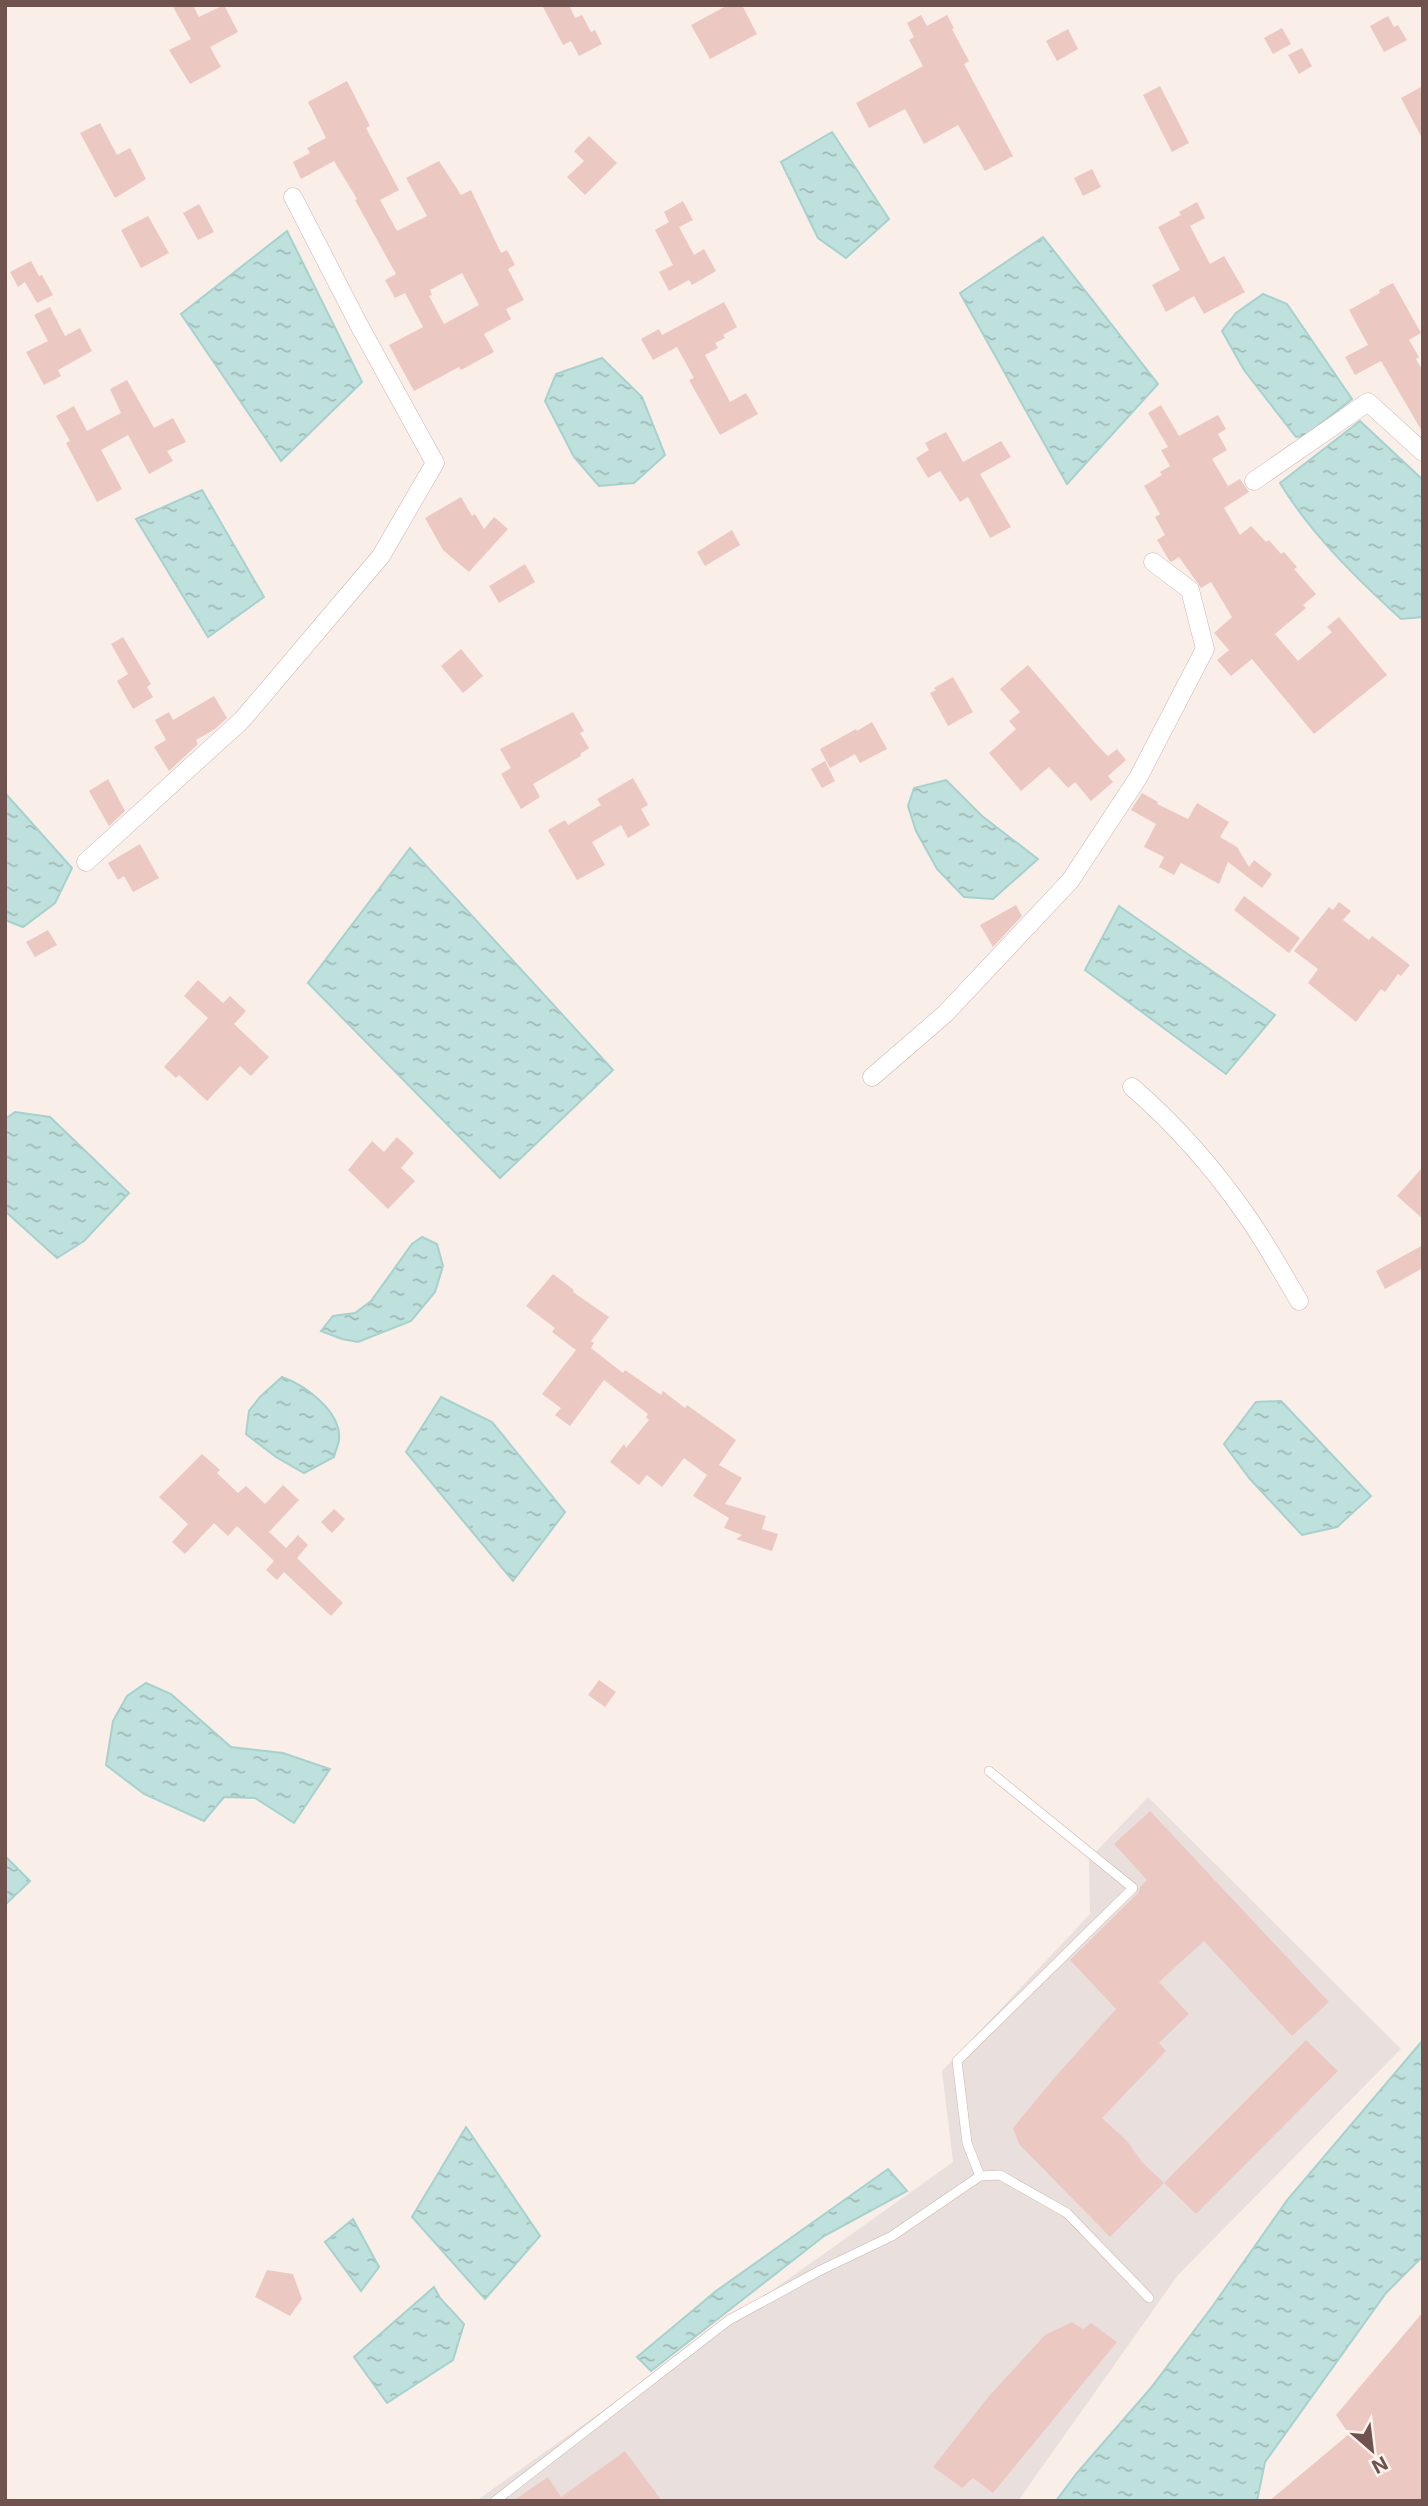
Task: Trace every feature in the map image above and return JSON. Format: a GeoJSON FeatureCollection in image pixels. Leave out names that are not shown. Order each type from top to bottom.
{"type":"FeatureCollection","features":[{"type":"Feature","properties":{"kind":"street"},"geometry":{"type":"LineString","coordinates":[[86,862],[242,720],[382,556],[435,463],[293,197]]}},
{"type":"Feature","properties":{"kind":"street"},"geometry":{"type":"LineString","coordinates":[[1254,481],[1368,402],[1423,452]]}},
{"type":"Feature","properties":{"kind":"street"},"geometry":{"type":"LineString","coordinates":[[872,1077],[945,1014],[1070,881],[1138,778],[1205,649],[1190,590],[1153,562]]}},
{"type":"Feature","properties":{"kind":"street"},"geometry":{"type":"LineString","coordinates":[[1132,1087],[1160,1111],[1208,1166],[1248,1218],[1299,1301]]}},
{"type":"Feature","properties":{"kind":"lane"},"geometry":{"type":"LineString","coordinates":[[980,2176],[968,2143],[957,2061],[1133,1888],[989,1771]]}},
{"type":"Feature","properties":{"kind":"lane"},"geometry":{"type":"LineString","coordinates":[[495,2501],[729,2320],[821,2270],[892,2236],[980,2176],[1000,2175],[1067,2213],[1149,2298]]}},
{"type":"Feature","properties":{"kind":"shaded area"},"geometry":{"type":"Polygon","coordinates":[[[1148,1797],[1401,2049],[1178,2275],[1018,2501],[476,2501],[953,2162],[942,2071],[1090,1914],[1089,1859],[1148,1797]]]}},
{"type":"Feature","properties":{"kind":"water"},"geometry":{"type":"Polygon","coordinates":[[[832,132],[889,219],[846,258],[818,238],[781,162],[832,132]]]}},
{"type":"Feature","properties":{"kind":"water"},"geometry":{"type":"Polygon","coordinates":[[[287,231],[362,382],[281,461],[181,314],[287,231]]]}},
{"type":"Feature","properties":{"kind":"water"},"geometry":{"type":"Polygon","coordinates":[[[1043,237],[1158,384],[1067,484],[960,293],[1043,237]]]}},
{"type":"Feature","properties":{"kind":"water"},"geometry":{"type":"Polygon","coordinates":[[[1263,294],[1287,304],[1352,399],[1305,436],[1296,437],[1244,370],[1222,331],[1236,313],[1263,294]]]}},
{"type":"Feature","properties":{"kind":"water"},"geometry":{"type":"Polygon","coordinates":[[[602,358],[642,397],[665,455],[634,483],[599,486],[574,457],[545,401],[556,374],[602,358]]]}},
{"type":"Feature","properties":{"kind":"water"},"geometry":{"type":"Polygon","coordinates":[[[1360,421],[1423,480],[1423,617],[1401,619],[1384,604],[1320,538],[1280,483],[1360,421]]]}},
{"type":"Feature","properties":{"kind":"water"},"geometry":{"type":"Polygon","coordinates":[[[202,490],[264,597],[208,637],[136,519],[202,490]]]}},
{"type":"Feature","properties":{"kind":"water"},"geometry":{"type":"Polygon","coordinates":[[[946,780],[982,816],[1038,859],[993,899],[964,897],[937,869],[916,831],[908,806],[914,788],[946,780]]]}},
{"type":"Feature","properties":{"kind":"water"},"geometry":{"type":"Polygon","coordinates":[[[5,793],[72,868],[55,903],[23,927],[5,920],[5,793]]]}},
{"type":"Feature","properties":{"kind":"water"},"geometry":{"type":"Polygon","coordinates":[[[410,848],[613,1070],[500,1178],[308,983],[410,848]]]}},
{"type":"Feature","properties":{"kind":"water"},"geometry":{"type":"Polygon","coordinates":[[[1119,906],[1275,1015],[1226,1074],[1085,970],[1119,906]]]}},
{"type":"Feature","properties":{"kind":"water"},"geometry":{"type":"Polygon","coordinates":[[[15,1112],[50,1117],[129,1193],[84,1241],[57,1258],[5,1211],[5,1119],[15,1112]]]}},
{"type":"Feature","properties":{"kind":"water"},"geometry":{"type":"Polygon","coordinates":[[[422,1237],[437,1244],[443,1266],[435,1292],[411,1321],[358,1342],[321,1331],[333,1316],[355,1313],[371,1301],[412,1244],[422,1237]]]}},
{"type":"Feature","properties":{"kind":"water"},"geometry":{"type":"Polygon","coordinates":[[[282,1377],[301,1386],[320,1401],[335,1419],[338,1430],[339,1440],[334,1457],[304,1473],[276,1457],[246,1434],[249,1411],[282,1377]]]}},
{"type":"Feature","properties":{"kind":"water"},"geometry":{"type":"Polygon","coordinates":[[[441,1397],[492,1422],[565,1512],[513,1581],[406,1452],[441,1397]]]}},
{"type":"Feature","properties":{"kind":"water"},"geometry":{"type":"Polygon","coordinates":[[[1281,1401],[1371,1496],[1337,1527],[1302,1535],[1250,1479],[1224,1444],[1256,1402],[1281,1401]]]}},
{"type":"Feature","properties":{"kind":"water"},"geometry":{"type":"Polygon","coordinates":[[[146,1683],[171,1694],[231,1747],[283,1753],[330,1769],[294,1823],[255,1798],[224,1797],[204,1821],[144,1794],[106,1765],[113,1721],[127,1696],[146,1683]]]}},
{"type":"Feature","properties":{"kind":"water"},"geometry":{"type":"Polygon","coordinates":[[[5,1856],[30,1881],[5,1905],[5,1856]]]}},
{"type":"Feature","properties":{"kind":"water"},"geometry":{"type":"Polygon","coordinates":[[[1423,2040],[1423,2256],[1386,2293],[1265,2462],[1257,2501],[1056,2501],[1150,2389],[1288,2199],[1423,2040]]]}},
{"type":"Feature","properties":{"kind":"water"},"geometry":{"type":"Polygon","coordinates":[[[466,2127],[540,2236],[485,2299],[412,2217],[466,2127]]]}},
{"type":"Feature","properties":{"kind":"water"},"geometry":{"type":"Polygon","coordinates":[[[888,2169],[907,2191],[824,2236],[651,2371],[637,2357],[716,2291],[888,2169]]]}},
{"type":"Feature","properties":{"kind":"water"},"geometry":{"type":"Polygon","coordinates":[[[353,2219],[379,2267],[361,2291],[325,2242],[353,2219]]]}},
{"type":"Feature","properties":{"kind":"water"},"geometry":{"type":"Polygon","coordinates":[[[434,2287],[440,2298],[464,2324],[453,2360],[387,2403],[354,2357],[434,2287]]]}},
{"type":"Feature","properties":{"kind":"building"},"geometry":{"type":"Polygon","coordinates":[[[172,5],[193,5],[199,17],[224,5],[238,32],[210,47],[221,67],[190,84],[169,50],[191,39],[172,5]]]}},
{"type":"Feature","properties":{"kind":"building"},"geometry":{"type":"Polygon","coordinates":[[[542,5],[569,5],[575,18],[582,15],[591,32],[595,30],[602,44],[579,56],[571,41],[563,45],[542,5]]]}},
{"type":"Feature","properties":{"kind":"building"},"geometry":{"type":"Polygon","coordinates":[[[728,5],[742,5],[757,34],[710,59],[691,25],[728,5]]]}},
{"type":"Feature","properties":{"kind":"building"},"geometry":{"type":"Polygon","coordinates":[[[921,15],[927,26],[947,15],[969,61],[964,64],[1013,156],[985,171],[958,125],[924,144],[905,109],[869,128],[856,103],[923,66],[909,40],[914,37],[907,23],[921,15]]]}},
{"type":"Feature","properties":{"kind":"building"},"geometry":{"type":"Polygon","coordinates":[[[1388,16],[1394,27],[1398,25],[1407,40],[1384,52],[1370,26],[1388,16]]]}},
{"type":"Feature","properties":{"kind":"building"},"geometry":{"type":"Polygon","coordinates":[[[1282,28],[1291,44],[1273,54],[1264,38],[1282,28]]]}},
{"type":"Feature","properties":{"kind":"building"},"geometry":{"type":"Polygon","coordinates":[[[1068,29],[1078,49],[1057,61],[1046,41],[1068,29]]]}},
{"type":"Feature","properties":{"kind":"building"},"geometry":{"type":"Polygon","coordinates":[[[1302,48],[1312,66],[1299,74],[1288,55],[1302,48]]]}},
{"type":"Feature","properties":{"kind":"building"},"geometry":{"type":"Polygon","coordinates":[[[347,81],[370,126],[366,128],[399,190],[380,200],[397,231],[427,216],[406,178],[439,161],[461,195],[471,190],[501,253],[507,250],[515,265],[508,269],[524,300],[506,309],[511,319],[484,334],[494,352],[414,391],[389,345],[423,327],[405,293],[395,298],[385,280],[396,274],[355,200],[357,199],[334,161],[301,179],[293,162],[310,153],[307,148],[326,138],[308,102],[347,81]],[[462,273],[430,290],[432,295],[429,296],[444,324],[479,305],[462,273]]]}},
{"type":"Feature","properties":{"kind":"building"},"geometry":{"type":"Polygon","coordinates":[[[1160,86],[1189,143],[1172,152],[1143,95],[1160,86]]]}},
{"type":"Feature","properties":{"kind":"building"},"geometry":{"type":"Polygon","coordinates":[[[1423,86],[1423,140],[1401,98],[1423,86]]]}},
{"type":"Feature","properties":{"kind":"building"},"geometry":{"type":"Polygon","coordinates":[[[100,123],[117,155],[130,148],[146,179],[115,198],[80,133],[100,123]]]}},
{"type":"Feature","properties":{"kind":"building"},"geometry":{"type":"Polygon","coordinates":[[[589,136],[617,163],[585,195],[567,177],[584,161],[574,151],[589,136]]]}},
{"type":"Feature","properties":{"kind":"building"},"geometry":{"type":"Polygon","coordinates":[[[1092,169],[1101,187],[1083,196],[1074,178],[1092,169]]]}},
{"type":"Feature","properties":{"kind":"building"},"geometry":{"type":"Polygon","coordinates":[[[683,201],[693,220],[679,227],[694,255],[704,249],[716,271],[692,285],[689,280],[669,291],[659,272],[673,265],[655,230],[669,222],[664,212],[683,201]]]}},
{"type":"Feature","properties":{"kind":"building"},"geometry":{"type":"Polygon","coordinates":[[[1197,202],[1205,218],[1190,226],[1210,264],[1224,256],[1245,292],[1204,314],[1194,296],[1166,312],[1152,285],[1180,270],[1158,227],[1181,215],[1179,212],[1197,202]]]}},
{"type":"Feature","properties":{"kind":"building"},"geometry":{"type":"Polygon","coordinates":[[[199,204],[214,232],[198,240],[183,213],[199,204]]]}},
{"type":"Feature","properties":{"kind":"building"},"geometry":{"type":"Polygon","coordinates":[[[148,216],[169,253],[141,268],[121,230],[148,216]]]}},
{"type":"Feature","properties":{"kind":"building"},"geometry":{"type":"Polygon","coordinates":[[[31,261],[53,295],[37,303],[25,282],[18,287],[10,272],[31,261]]]}},
{"type":"Feature","properties":{"kind":"building"},"geometry":{"type":"Polygon","coordinates":[[[1393,283],[1421,333],[1409,340],[1419,357],[1416,359],[1423,371],[1423,433],[1381,361],[1355,375],[1345,357],[1368,345],[1349,310],[1393,283]]]}},
{"type":"Feature","properties":{"kind":"building"},"geometry":{"type":"Polygon","coordinates":[[[724,302],[737,327],[715,343],[718,348],[705,355],[730,402],[746,393],[758,414],[720,435],[689,380],[694,378],[677,347],[653,360],[641,339],[659,329],[662,335],[724,302]]]}},
{"type":"Feature","properties":{"kind":"building"},"geometry":{"type":"Polygon","coordinates":[[[50,307],[65,336],[80,328],[92,351],[58,370],[61,376],[44,385],[26,352],[48,341],[34,315],[50,307]]]}},
{"type":"Feature","properties":{"kind":"building"},"geometry":{"type":"Polygon","coordinates":[[[127,380],[154,428],[173,418],[186,442],[167,451],[173,461],[149,474],[128,435],[101,450],[122,489],[97,502],[66,443],[70,441],[56,416],[74,406],[87,431],[121,413],[110,389],[127,380]]]}},
{"type":"Feature","properties":{"kind":"building"},"geometry":{"type":"Polygon","coordinates":[[[1161,405],[1179,436],[1218,415],[1226,429],[1218,434],[1227,450],[1212,459],[1228,486],[1240,479],[1249,492],[1224,508],[1240,535],[1251,526],[1281,554],[1284,552],[1297,567],[1294,569],[1316,594],[1303,605],[1306,608],[1275,634],[1298,661],[1332,632],[1327,627],[1339,617],[1387,675],[1314,734],[1252,659],[1231,676],[1217,660],[1229,650],[1214,633],[1232,617],[1211,582],[1201,588],[1179,557],[1171,562],[1157,540],[1165,535],[1155,517],[1160,514],[1144,486],[1162,475],[1160,472],[1170,466],[1161,450],[1168,447],[1148,413],[1161,405]]]}},
{"type":"Feature","properties":{"kind":"building"},"geometry":{"type":"Polygon","coordinates":[[[946,432],[963,462],[1001,441],[1011,457],[980,474],[1011,527],[990,538],[968,497],[960,502],[940,471],[928,478],[916,458],[929,450],[925,443],[946,432]]]}},
{"type":"Feature","properties":{"kind":"building"},"geometry":{"type":"Polygon","coordinates":[[[461,497],[472,516],[475,514],[484,529],[494,517],[508,529],[469,572],[443,550],[425,518],[461,497]]]}},
{"type":"Feature","properties":{"kind":"building"},"geometry":{"type":"Polygon","coordinates":[[[732,530],[740,545],[705,566],[697,552],[732,530]]]}},
{"type":"Feature","properties":{"kind":"building"},"geometry":{"type":"Polygon","coordinates":[[[525,564],[535,582],[499,603],[489,586],[525,564]]]}},
{"type":"Feature","properties":{"kind":"building"},"geometry":{"type":"Polygon","coordinates":[[[123,637],[151,684],[147,687],[153,697],[133,709],[117,681],[128,674],[111,644],[123,637]]]}},
{"type":"Feature","properties":{"kind":"building"},"geometry":{"type":"Polygon","coordinates":[[[461,649],[483,676],[463,693],[441,666],[461,649]]]}},
{"type":"Feature","properties":{"kind":"building"},"geometry":{"type":"Polygon","coordinates":[[[1028,665],[1108,756],[1117,749],[1126,760],[1108,776],[1113,782],[1091,801],[1075,782],[1068,788],[1049,767],[1021,791],[989,753],[1016,729],[1009,721],[1020,712],[1000,689],[1028,665]]]}},
{"type":"Feature","properties":{"kind":"building"},"geometry":{"type":"Polygon","coordinates":[[[953,677],[973,712],[948,726],[930,693],[953,677]]]}},
{"type":"Feature","properties":{"kind":"building"},"geometry":{"type":"Polygon","coordinates":[[[214,696],[227,718],[196,740],[198,744],[169,771],[154,747],[166,740],[155,720],[169,712],[173,720],[214,696]]]}},
{"type":"Feature","properties":{"kind":"building"},"geometry":{"type":"Polygon","coordinates":[[[573,712],[584,731],[580,733],[589,748],[580,754],[581,756],[533,784],[540,797],[521,809],[501,774],[511,768],[500,749],[573,712]]]}},
{"type":"Feature","properties":{"kind":"building"},"geometry":{"type":"Polygon","coordinates":[[[872,722],[887,749],[860,763],[855,754],[830,768],[820,749],[872,722]]]}},
{"type":"Feature","properties":{"kind":"building"},"geometry":{"type":"Polygon","coordinates":[[[825,761],[835,781],[822,788],[811,769],[825,761]]]}},
{"type":"Feature","properties":{"kind":"building"},"geometry":{"type":"Polygon","coordinates":[[[633,778],[648,805],[641,809],[650,825],[628,838],[621,825],[592,842],[605,865],[577,880],[548,830],[565,820],[568,825],[601,805],[597,799],[633,778]]]}},
{"type":"Feature","properties":{"kind":"building"},"geometry":{"type":"Polygon","coordinates":[[[108,779],[125,811],[109,826],[89,791],[108,779]]]}},
{"type":"Feature","properties":{"kind":"building"},"geometry":{"type":"Polygon","coordinates":[[[1142,793],[1158,802],[1157,804],[1188,819],[1197,803],[1229,822],[1220,837],[1237,847],[1249,867],[1254,860],[1272,874],[1262,888],[1228,862],[1219,884],[1181,863],[1174,875],[1159,867],[1164,857],[1144,847],[1156,824],[1131,810],[1142,793]]]}},
{"type":"Feature","properties":{"kind":"building"},"geometry":{"type":"Polygon","coordinates":[[[140,844],[159,878],[133,892],[124,876],[118,880],[108,863],[140,844]]]}},
{"type":"Feature","properties":{"kind":"building"},"geometry":{"type":"Polygon","coordinates":[[[1244,896],[1300,938],[1289,953],[1234,910],[1244,896]]]}},
{"type":"Feature","properties":{"kind":"building"},"geometry":{"type":"Polygon","coordinates":[[[1339,902],[1351,911],[1343,920],[1369,940],[1372,936],[1410,965],[1401,976],[1398,974],[1385,992],[1381,989],[1356,1022],[1308,983],[1318,969],[1294,951],[1329,907],[1333,910],[1339,902]]]}},
{"type":"Feature","properties":{"kind":"building"},"geometry":{"type":"Polygon","coordinates":[[[1016,905],[1022,916],[993,947],[980,925],[1016,905]]]}},
{"type":"Feature","properties":{"kind":"building"},"geometry":{"type":"Polygon","coordinates":[[[48,930],[57,945],[35,957],[26,942],[48,930]]]}},
{"type":"Feature","properties":{"kind":"building"},"geometry":{"type":"Polygon","coordinates":[[[198,980],[223,1003],[230,996],[246,1011],[234,1024],[269,1057],[251,1076],[240,1066],[207,1101],[179,1075],[176,1078],[164,1067],[208,1018],[184,996],[198,980]]]}},
{"type":"Feature","properties":{"kind":"building"},"geometry":{"type":"Polygon","coordinates":[[[397,1137],[414,1153],[401,1168],[415,1181],[388,1209],[348,1170],[372,1141],[384,1152],[397,1137]]]}},
{"type":"Feature","properties":{"kind":"building"},"geometry":{"type":"Polygon","coordinates":[[[1423,1167],[1423,1219],[1397,1196],[1423,1167]]]}},
{"type":"Feature","properties":{"kind":"building"},"geometry":{"type":"Polygon","coordinates":[[[1423,1245],[1423,1268],[1385,1289],[1376,1271],[1423,1245]]]}},
{"type":"Feature","properties":{"kind":"building"},"geometry":{"type":"Polygon","coordinates":[[[553,1274],[609,1317],[591,1341],[594,1343],[591,1348],[623,1373],[625,1370],[661,1395],[663,1391],[685,1408],[687,1405],[736,1440],[719,1465],[742,1478],[725,1504],[766,1516],[762,1529],[778,1534],[772,1551],[736,1539],[742,1535],[724,1528],[729,1518],[693,1496],[707,1475],[684,1458],[662,1487],[647,1475],[639,1485],[610,1462],[624,1444],[626,1448],[649,1420],[646,1417],[648,1414],[604,1380],[570,1426],[555,1415],[561,1408],[542,1394],[576,1350],[552,1332],[555,1328],[526,1306],[553,1274]]]}},
{"type":"Feature","properties":{"kind":"building"},"geometry":{"type":"Polygon","coordinates":[[[202,1454],[220,1470],[217,1473],[238,1493],[246,1486],[265,1504],[283,1485],[299,1500],[269,1532],[286,1548],[298,1535],[308,1545],[297,1558],[343,1603],[331,1616],[284,1572],[277,1580],[266,1570],[274,1561],[237,1526],[228,1536],[214,1523],[185,1554],[172,1542],[188,1524],[159,1497],[202,1454]]]}},
{"type":"Feature","properties":{"kind":"building"},"geometry":{"type":"Polygon","coordinates":[[[334,1509],[345,1519],[332,1533],[321,1522],[334,1509]]]}},
{"type":"Feature","properties":{"kind":"building"},"geometry":{"type":"Polygon","coordinates":[[[599,1680],[616,1692],[605,1707],[588,1695],[599,1680]]]}},
{"type":"Feature","properties":{"kind":"building"},"geometry":{"type":"Polygon","coordinates":[[[1150,1811],[1329,2002],[1292,2036],[1204,1941],[1159,1982],[1189,2014],[1159,2043],[1166,2051],[1102,2118],[1127,2141],[1142,2162],[1164,2183],[1110,2237],[1019,2144],[1013,2128],[1116,2009],[1070,1960],[1138,1893],[1147,1880],[1114,1844],[1150,1811]]]}},
{"type":"Feature","properties":{"kind":"building"},"geometry":{"type":"Polygon","coordinates":[[[1306,2040],[1338,2071],[1196,2214],[1164,2183],[1306,2040]]]}},
{"type":"Feature","properties":{"kind":"building"},"geometry":{"type":"Polygon","coordinates":[[[267,2270],[293,2274],[302,2299],[290,2316],[255,2297],[267,2270]]]}},
{"type":"Feature","properties":{"kind":"building"},"geometry":{"type":"Polygon","coordinates":[[[1423,2312],[1423,2501],[1269,2501],[1349,2434],[1336,2415],[1423,2312]]]}},
{"type":"Feature","properties":{"kind":"building"},"geometry":{"type":"Polygon","coordinates":[[[1072,2322],[1083,2329],[1091,2323],[1117,2342],[993,2493],[973,2478],[962,2488],[933,2467],[989,2396],[1045,2335],[1072,2322]]]}},
{"type":"Feature","properties":{"kind":"building"},"geometry":{"type":"Polygon","coordinates":[[[625,2451],[662,2501],[513,2501],[548,2477],[561,2497],[625,2451]]]}}]}
